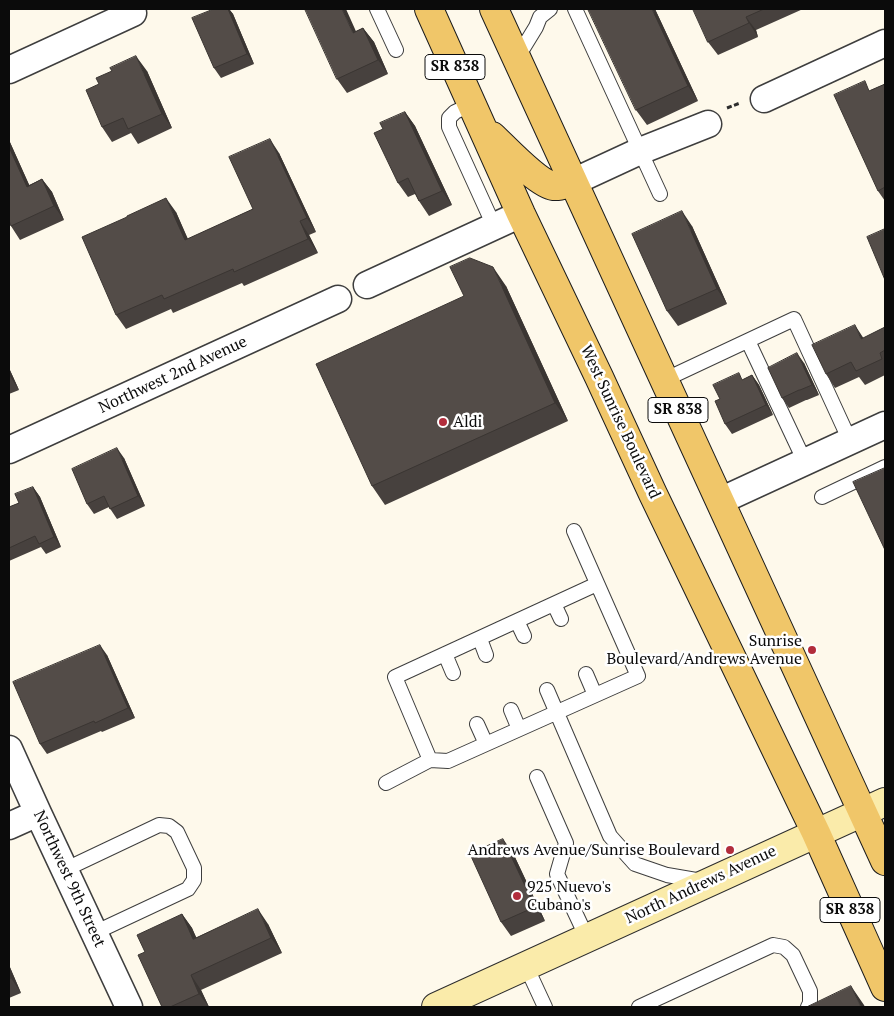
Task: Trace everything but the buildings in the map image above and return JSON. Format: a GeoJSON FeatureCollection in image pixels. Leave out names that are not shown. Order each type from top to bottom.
{"type":"FeatureCollection","features":[{"type":"Feature","properties":{"kind":"main road","name":"West Sunrise Boulevard"},"geometry":{"type":"LineString","coordinates":[[429,9],[521,214],[816,833]]}},
{"type":"Feature","properties":{"kind":"main road","name":"SR 838"},"geometry":{"type":"LineString","coordinates":[[494,9],[720,501],[874,807],[885,861]]}},
{"type":"Feature","properties":{"kind":"main road"},"geometry":{"type":"LineString","coordinates":[[477,115],[532,174],[547,185],[556,187],[573,182]]}},
{"type":"Feature","properties":{"kind":"main road","name":"North Andrews Avenue"},"geometry":{"type":"LineString","coordinates":[[436,1007],[874,807]]}},
{"type":"Feature","properties":{"kind":"main road","name":"SR 838"},"geometry":{"type":"LineString","coordinates":[[816,833],[885,987]]}},
{"type":"Feature","properties":{"kind":"street"},"geometry":{"type":"LineString","coordinates":[[9,70],[134,13]]}},
{"type":"Feature","properties":{"kind":"street"},"geometry":{"type":"LineString","coordinates":[[764,98],[885,42]]}},
{"type":"Feature","properties":{"kind":"street"},"geometry":{"type":"LineString","coordinates":[[573,182],[640,151],[708,124]]}},
{"type":"Feature","properties":{"kind":"street"},"geometry":{"type":"LineString","coordinates":[[367,285],[521,214]]}},
{"type":"Feature","properties":{"kind":"street","name":"Northwest 2nd Avenue"},"geometry":{"type":"LineString","coordinates":[[9,450],[338,299]]}},
{"type":"Feature","properties":{"kind":"street"},"geometry":{"type":"LineString","coordinates":[[720,501],[885,425]]}},
{"type":"Feature","properties":{"kind":"street","name":"Northwest 9th Street"},"geometry":{"type":"LineString","coordinates":[[9,749],[126,1006]]}},
{"type":"Feature","properties":{"kind":"street"},"geometry":{"type":"LineString","coordinates":[[9,826],[38,813]]}},
{"type":"Feature","properties":{"kind":"lane"},"geometry":{"type":"LineString","coordinates":[[377,9],[396,50]]}},
{"type":"Feature","properties":{"kind":"lane"},"geometry":{"type":"LineString","coordinates":[[517,58],[540,17],[550,9]]}},
{"type":"Feature","properties":{"kind":"lane"},"geometry":{"type":"LineString","coordinates":[[576,9],[660,194]]}},
{"type":"Feature","properties":{"kind":"lane"},"geometry":{"type":"LineString","coordinates":[[477,115],[455,112],[449,118],[449,127],[494,226]]}},
{"type":"Feature","properties":{"kind":"lane"},"geometry":{"type":"LineString","coordinates":[[664,380],[794,319],[850,441]]}},
{"type":"Feature","properties":{"kind":"lane"},"geometry":{"type":"LineString","coordinates":[[748,341],[805,462]]}},
{"type":"Feature","properties":{"kind":"lane"},"geometry":{"type":"LineString","coordinates":[[822,497],[885,467]]}},
{"type":"Feature","properties":{"kind":"lane"},"geometry":{"type":"LineString","coordinates":[[386,782],[430,760],[448,760],[638,676],[574,531]]}},
{"type":"Feature","properties":{"kind":"lane"},"geometry":{"type":"LineString","coordinates":[[430,760],[395,677],[597,584]]}},
{"type":"Feature","properties":{"kind":"lane"},"geometry":{"type":"LineString","coordinates":[[554,604],[561,619]]}},
{"type":"Feature","properties":{"kind":"lane"},"geometry":{"type":"LineString","coordinates":[[517,621],[524,636]]}},
{"type":"Feature","properties":{"kind":"lane"},"geometry":{"type":"LineString","coordinates":[[480,638],[486,655]]}},
{"type":"Feature","properties":{"kind":"lane"},"geometry":{"type":"LineString","coordinates":[[445,654],[453,673]]}},
{"type":"Feature","properties":{"kind":"lane"},"geometry":{"type":"LineString","coordinates":[[586,674],[595,694]]}},
{"type":"Feature","properties":{"kind":"lane"},"geometry":{"type":"LineString","coordinates":[[547,690],[610,836],[635,864],[667,875],[708,882]]}},
{"type":"Feature","properties":{"kind":"lane"},"geometry":{"type":"LineString","coordinates":[[510,710],[519,729]]}},
{"type":"Feature","properties":{"kind":"lane"},"geometry":{"type":"LineString","coordinates":[[476,724],[486,744]]}},
{"type":"Feature","properties":{"kind":"lane"},"geometry":{"type":"LineString","coordinates":[[537,777],[566,843],[558,874],[586,938]]}},
{"type":"Feature","properties":{"kind":"lane"},"geometry":{"type":"LineString","coordinates":[[64,870],[159,825],[169,826],[177,832],[194,868],[194,880],[188,889],[94,933]]}},
{"type":"Feature","properties":{"kind":"lane"},"geometry":{"type":"LineString","coordinates":[[638,1007],[773,945],[784,947],[793,955],[810,991],[808,1007]]}},
{"type":"Feature","properties":{"kind":"lane"},"geometry":{"type":"LineString","coordinates":[[526,966],[545,1007]]}},
{"type":"Feature","properties":{"kind":"path"},"geometry":{"type":"LineString","coordinates":[[708,124],[714,114],[752,98],[764,98]]}},
{"type":"Feature","properties":{"kind":"place","name":"Aldi"},"geometry":{"type":"Point","coordinates":[443,422]}},
{"type":"Feature","properties":{"kind":"place","name":"Sunrise Boulevard/Andrews Avenue"},"geometry":{"type":"Point","coordinates":[812,650]}},
{"type":"Feature","properties":{"kind":"place","name":"Andrews Avenue/Sunrise Boulevard"},"geometry":{"type":"Point","coordinates":[730,850]}},
{"type":"Feature","properties":{"kind":"place","name":"925 Nuevo's Cubano's"},"geometry":{"type":"Point","coordinates":[517,896]}}]}
